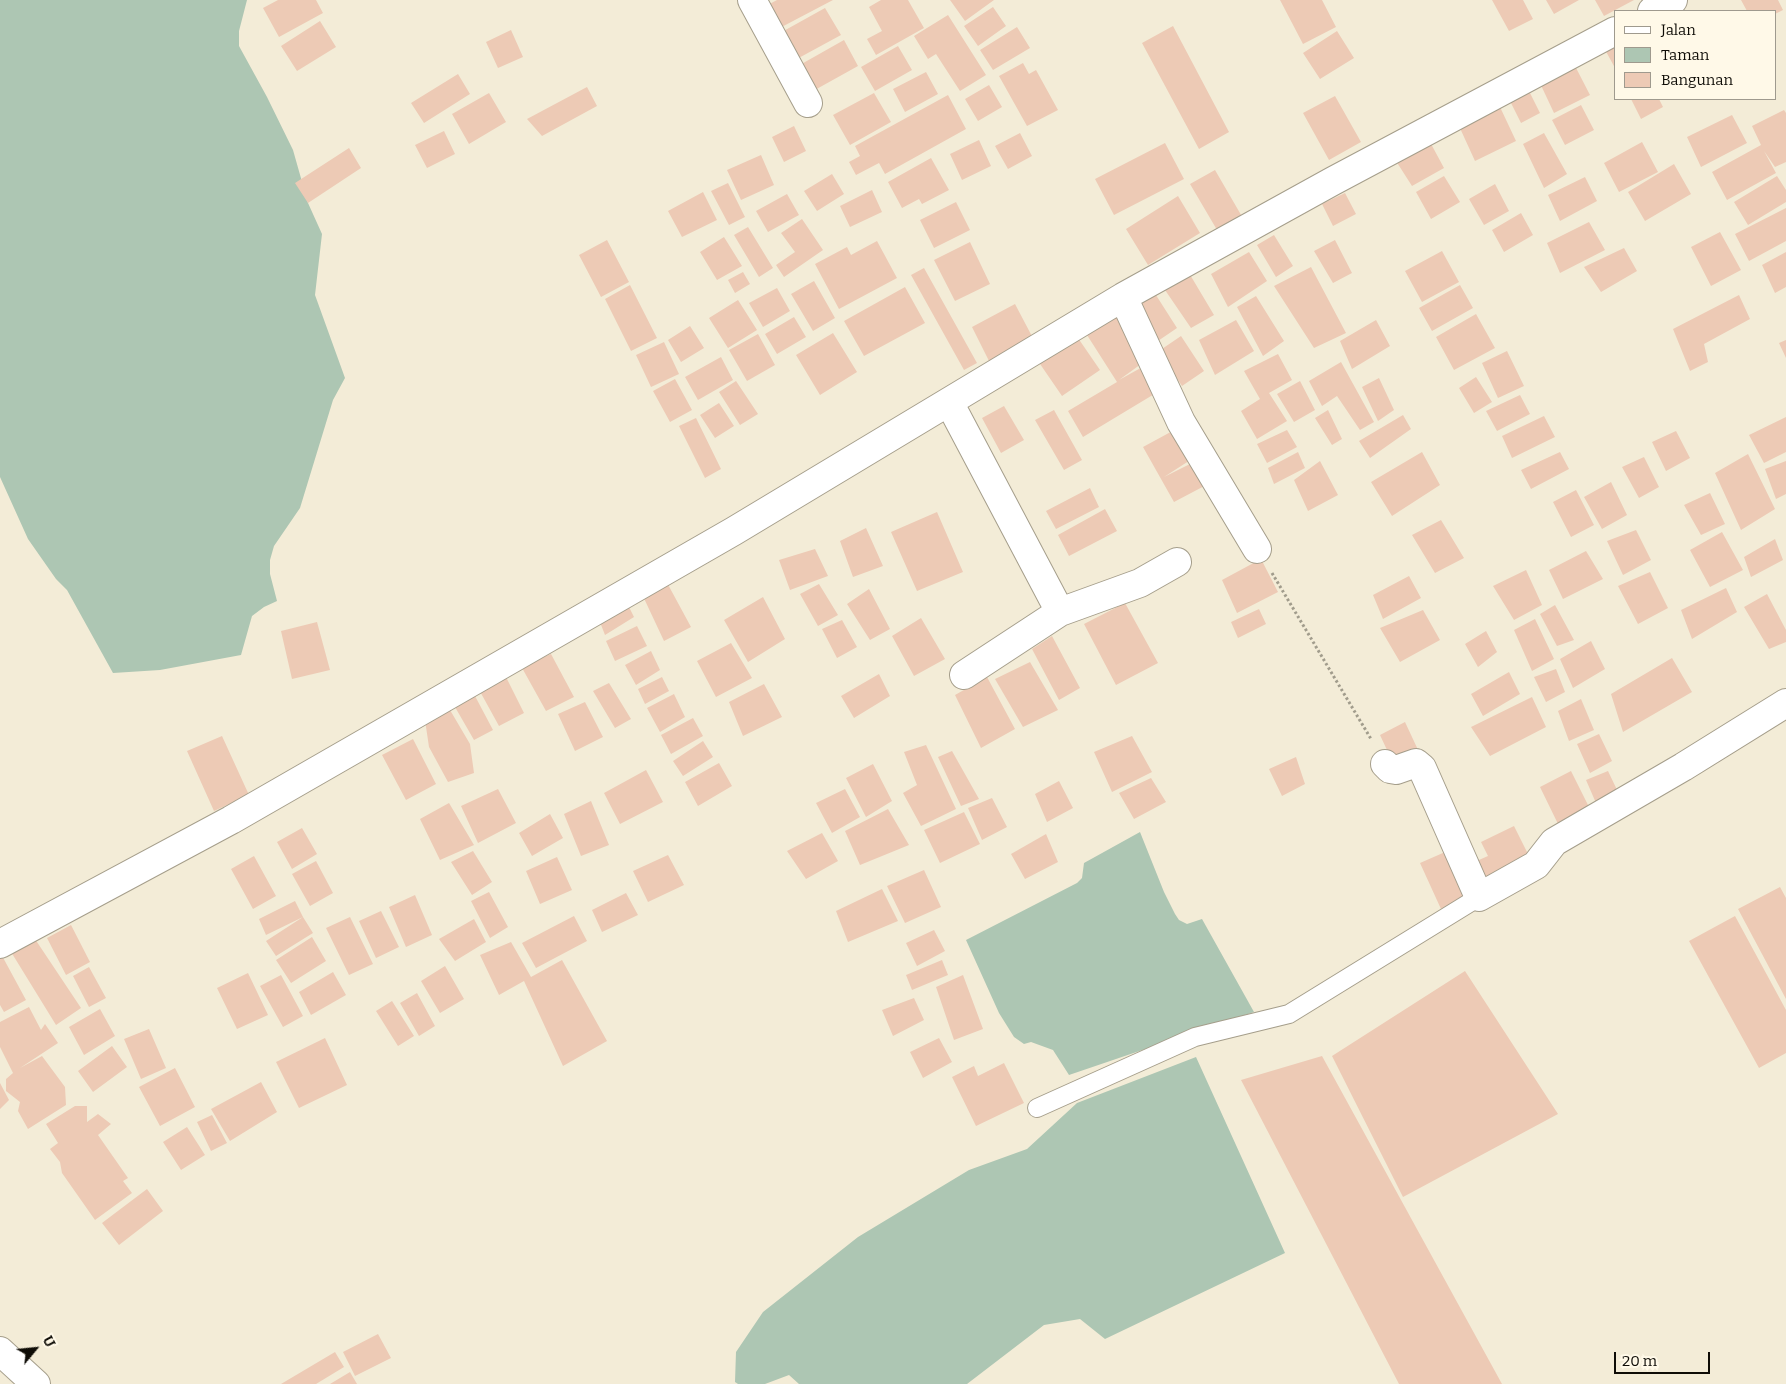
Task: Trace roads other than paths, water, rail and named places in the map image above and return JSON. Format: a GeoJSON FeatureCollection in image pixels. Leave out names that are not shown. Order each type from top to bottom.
{"type":"FeatureCollection","features":[{"type":"Feature","properties":{"kind":"street"},"geometry":{"type":"LineString","coordinates":[[752,0],[808,102]]}},
{"type":"Feature","properties":{"kind":"street"},"geometry":{"type":"LineString","coordinates":[[1654,10],[1673,0]]}},
{"type":"Feature","properties":{"kind":"street"},"geometry":{"type":"LineString","coordinates":[[0,944],[231,820],[734,531],[1122,297],[1333,181],[1614,32]]}},
{"type":"Feature","properties":{"kind":"street"},"geometry":{"type":"LineString","coordinates":[[1122,297],[1181,422],[1257,548]]}},
{"type":"Feature","properties":{"kind":"street"},"geometry":{"type":"LineString","coordinates":[[949,402],[1060,612]]}},
{"type":"Feature","properties":{"kind":"street"},"geometry":{"type":"LineString","coordinates":[[964,675],[1060,612],[1140,583],[1177,562]]}},
{"type":"Feature","properties":{"kind":"street"},"geometry":{"type":"LineString","coordinates":[[1385,764],[1390,769],[1396,770],[1416,763],[1422,768],[1479,897],[1536,865],[1554,842],[1683,767],[1786,703]]}},
{"type":"Feature","properties":{"kind":"street"},"geometry":{"type":"LineString","coordinates":[[0,1351],[36,1384]]}},
{"type":"Feature","properties":{"kind":"lane"},"geometry":{"type":"LineString","coordinates":[[1037,1108],[1195,1037],[1289,1014],[1479,897]]}}]}
